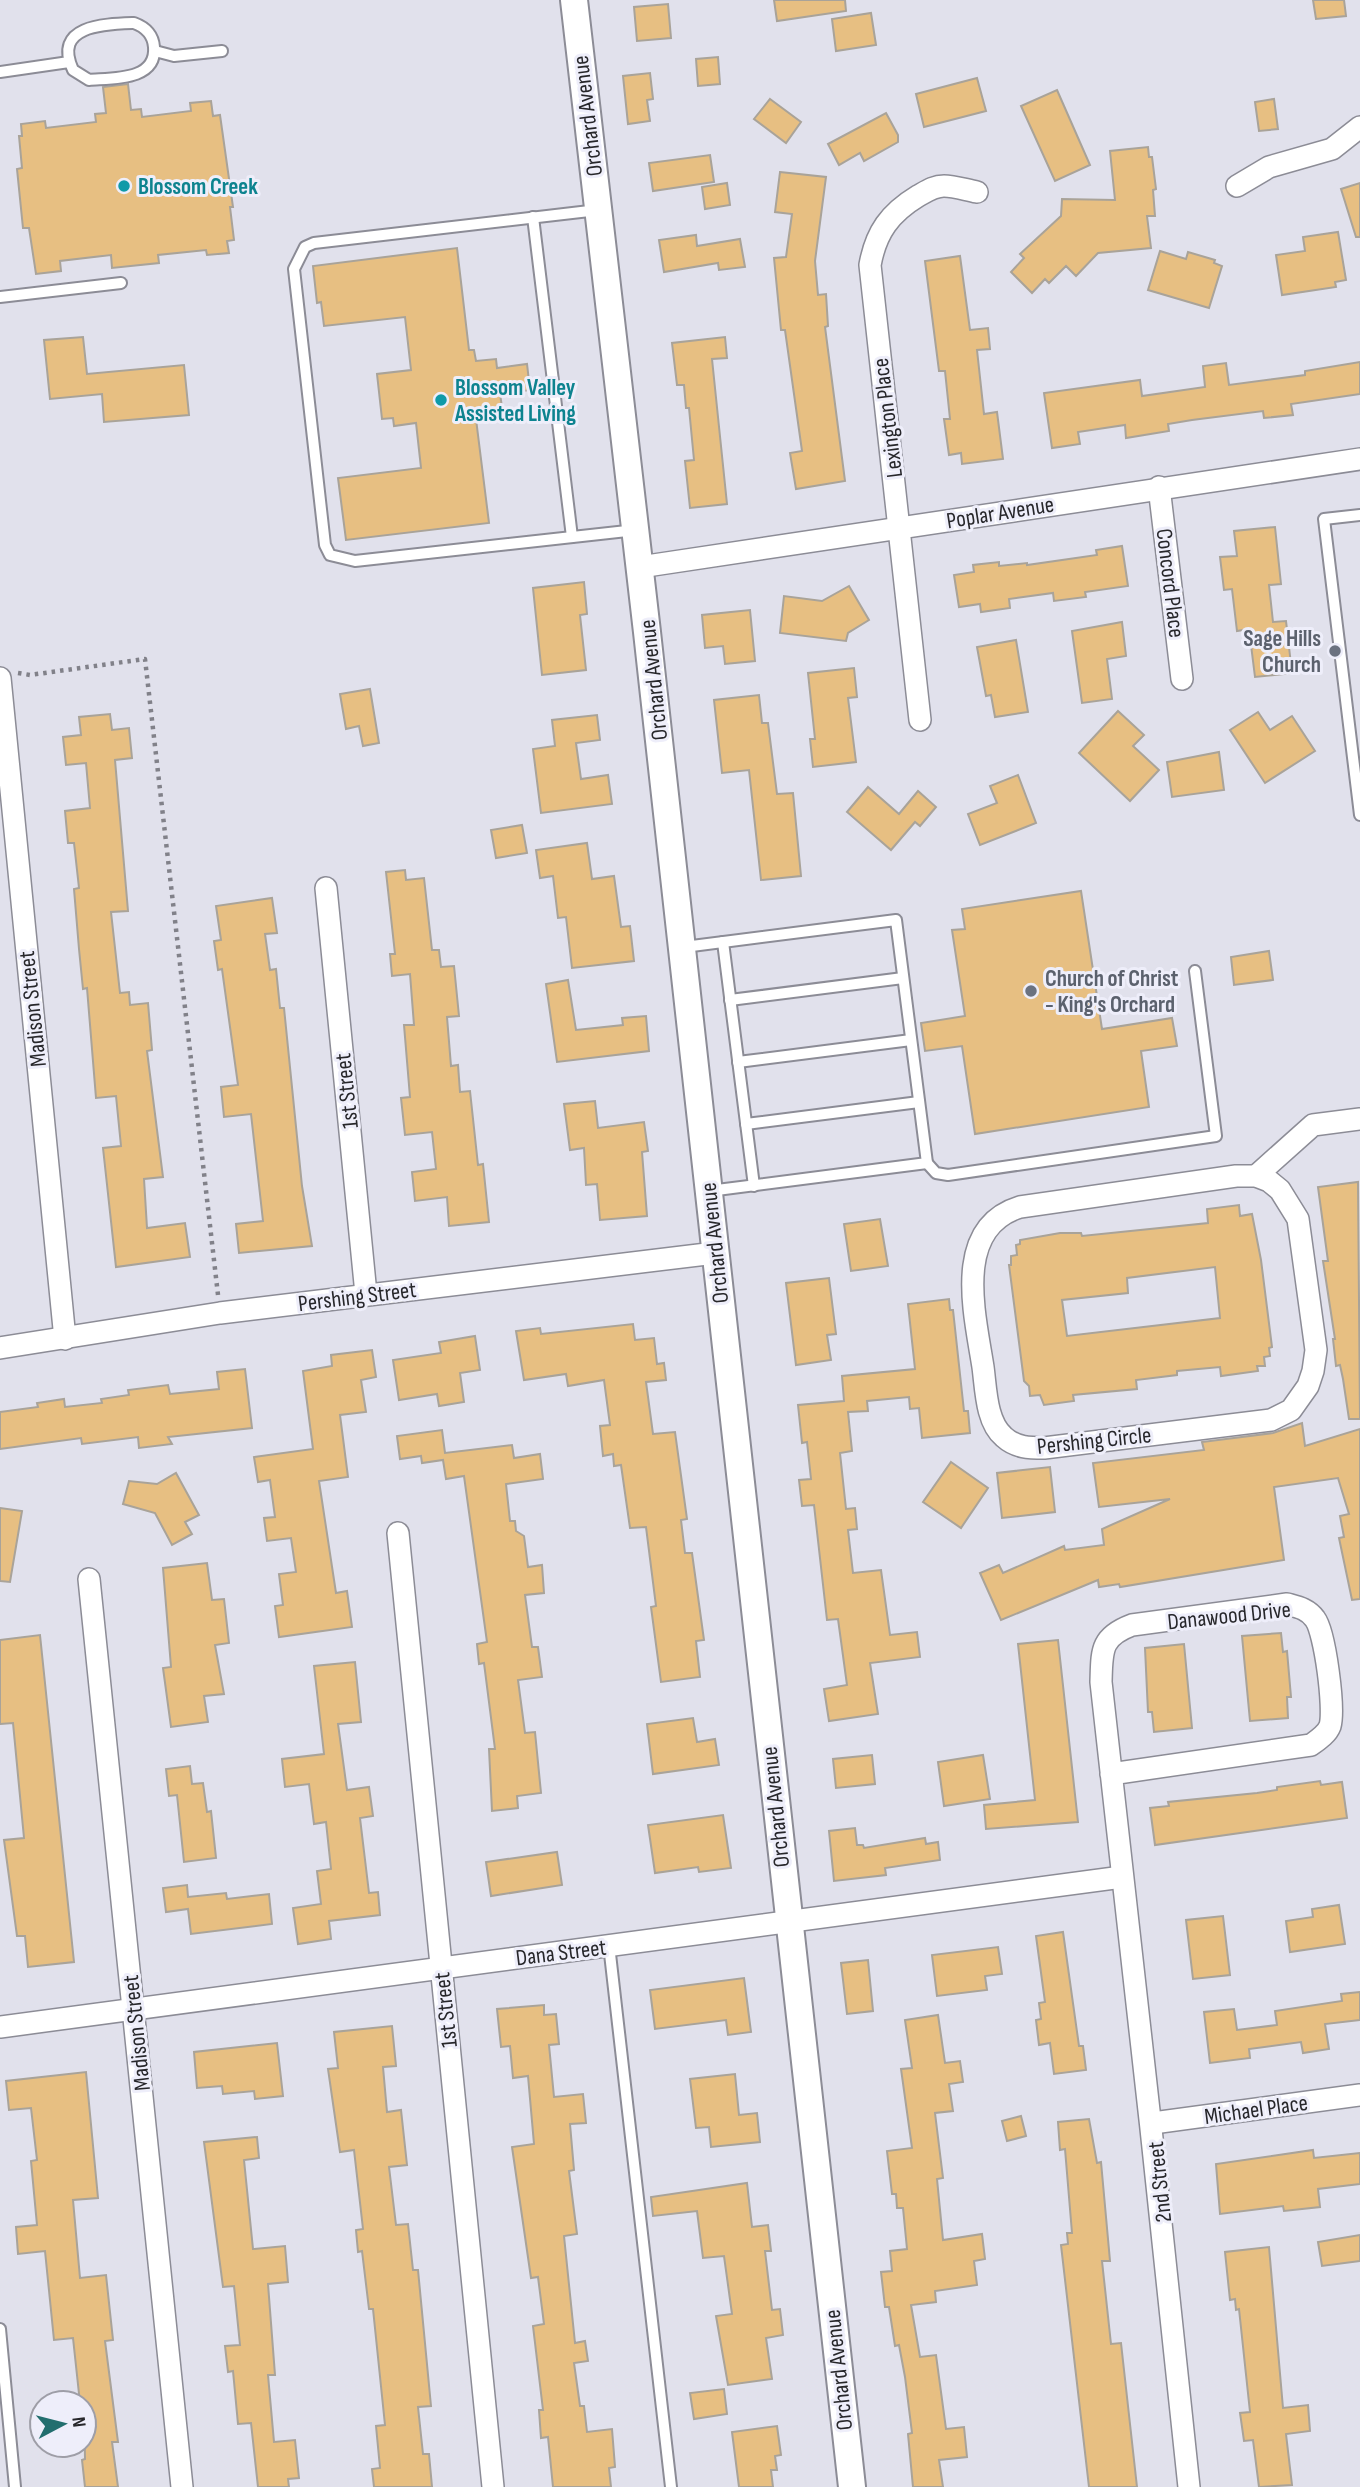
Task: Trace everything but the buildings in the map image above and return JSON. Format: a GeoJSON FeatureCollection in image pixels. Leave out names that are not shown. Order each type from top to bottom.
{"type":"FeatureCollection","features":[{"type":"Feature","properties":{"kind":"street","name":"Orchard Avenue"},"geometry":{"type":"LineString","coordinates":[[574,0],[636,530],[852,2487]]}},
{"type":"Feature","properties":{"kind":"street"},"geometry":{"type":"LineString","coordinates":[[1237,186],[1269,167],[1332,149],[1360,128]]}},
{"type":"Feature","properties":{"kind":"street","name":"Lexington Place"},"geometry":{"type":"LineString","coordinates":[[920,720],[872,285],[873,247],[882,226],[897,208],[932,188],[946,186],[976,192]]}},
{"type":"Feature","properties":{"kind":"street","name":"Poplar Avenue"},"geometry":{"type":"LineString","coordinates":[[640,567],[1360,458]]}},
{"type":"Feature","properties":{"kind":"street","name":"Concord Place"},"geometry":{"type":"LineString","coordinates":[[1159,487],[1182,679]]}},
{"type":"Feature","properties":{"kind":"street","name":"Madison Street"},"geometry":{"type":"LineString","coordinates":[[5,675],[65,1339]]}},
{"type":"Feature","properties":{"kind":"street","name":"1st Street"},"geometry":{"type":"LineString","coordinates":[[326,888],[366,1294]]}},
{"type":"Feature","properties":{"kind":"street"},"geometry":{"type":"LineString","coordinates":[[1255,1176],[1313,1125],[1360,1119]]}},
{"type":"Feature","properties":{"kind":"street","name":"Pershing Circle"},"geometry":{"type":"LineString","coordinates":[[1236,1176],[1255,1176],[1280,1190],[1298,1220],[1316,1350],[1308,1386],[1292,1410],[1271,1420],[1044,1448],[1022,1447],[1004,1438],[994,1424],[988,1401],[971,1286],[980,1243],[996,1220],[1005,1212],[1020,1207],[1236,1176]]}},
{"type":"Feature","properties":{"kind":"street","name":"Pershing Street"},"geometry":{"type":"LineString","coordinates":[[0,1348],[220,1313],[715,1253]]}},
{"type":"Feature","properties":{"kind":"street","name":"1st Street"},"geometry":{"type":"LineString","coordinates":[[398,1532],[493,2487]]}},
{"type":"Feature","properties":{"kind":"street","name":"Madison Street"},"geometry":{"type":"LineString","coordinates":[[89,1580],[182,2487]]}},
{"type":"Feature","properties":{"kind":"street","name":"Danawood Drive"},"geometry":{"type":"LineString","coordinates":[[1111,1774],[1311,1745],[1323,1736],[1330,1726],[1331,1709],[1321,1628],[1314,1616],[1303,1608],[1287,1604],[1132,1625],[1115,1632],[1102,1653],[1101,1673],[1111,1774],[1122,1877]]}},
{"type":"Feature","properties":{"kind":"street","name":"Dana Street"},"geometry":{"type":"LineString","coordinates":[[0,2027],[1122,1877]]}},
{"type":"Feature","properties":{"kind":"street","name":"2nd Street"},"geometry":{"type":"LineString","coordinates":[[1122,1877],[1153,2123],[1189,2487]]}},
{"type":"Feature","properties":{"kind":"street","name":"Michael Place"},"geometry":{"type":"LineString","coordinates":[[1153,2123],[1360,2095]]}},
{"type":"Feature","properties":{"kind":"lane"},"geometry":{"type":"LineString","coordinates":[[134,23],[142,26],[154,41],[155,51],[153,60],[140,74],[89,80],[73,70],[68,52],[75,35],[83,29],[134,23]]}},
{"type":"Feature","properties":{"kind":"lane"},"geometry":{"type":"LineString","coordinates":[[155,51],[174,56],[222,51]]}},
{"type":"Feature","properties":{"kind":"lane"},"geometry":{"type":"LineString","coordinates":[[0,72],[69,62]]}},
{"type":"Feature","properties":{"kind":"lane"},"geometry":{"type":"LineString","coordinates":[[598,210],[314,243],[299,256],[294,269],[325,545],[330,555],[355,561],[636,530]]}},
{"type":"Feature","properties":{"kind":"lane"},"geometry":{"type":"LineString","coordinates":[[533,217],[572,537]]}},
{"type":"Feature","properties":{"kind":"lane"},"geometry":{"type":"LineString","coordinates":[[0,297],[121,283]]}},
{"type":"Feature","properties":{"kind":"lane"},"geometry":{"type":"LineString","coordinates":[[1360,515],[1324,519],[1360,815]]}},
{"type":"Feature","properties":{"kind":"lane"},"geometry":{"type":"LineString","coordinates":[[682,947],[896,920],[927,1163],[936,1174],[948,1175],[1216,1136],[1195,971]]}},
{"type":"Feature","properties":{"kind":"lane"},"geometry":{"type":"LineString","coordinates":[[723,942],[754,1186]]}},
{"type":"Feature","properties":{"kind":"lane"},"geometry":{"type":"LineString","coordinates":[[730,1000],[903,978]]}},
{"type":"Feature","properties":{"kind":"lane"},"geometry":{"type":"LineString","coordinates":[[738,1062],[911,1040]]}},
{"type":"Feature","properties":{"kind":"lane"},"geometry":{"type":"LineString","coordinates":[[746,1124],[919,1102]]}},
{"type":"Feature","properties":{"kind":"lane"},"geometry":{"type":"LineString","coordinates":[[709,1191],[927,1163]]}},
{"type":"Feature","properties":{"kind":"lane"},"geometry":{"type":"LineString","coordinates":[[610,1945],[671,2487]]}},
{"type":"Feature","properties":{"kind":"lane"},"geometry":{"type":"LineString","coordinates":[[0,2329],[15,2487]]}},
{"type":"Feature","properties":{"kind":"path"},"geometry":{"type":"LineString","coordinates":[[5,675],[30,675],[145,659],[220,1313]]}},
{"type":"Feature","properties":{"kind":"place","name":"Blossom Creek"},"geometry":{"type":"Point","coordinates":[124,186]}},
{"type":"Feature","properties":{"kind":"place","name":"Blossom Valley Assisted Living"},"geometry":{"type":"Point","coordinates":[441,400]}},
{"type":"Feature","properties":{"kind":"place","name":"Sage Hills Church"},"geometry":{"type":"Point","coordinates":[1335,651]}},
{"type":"Feature","properties":{"kind":"place","name":"Church of Christ - King's Orchard"},"geometry":{"type":"Point","coordinates":[1031,991]}}]}
